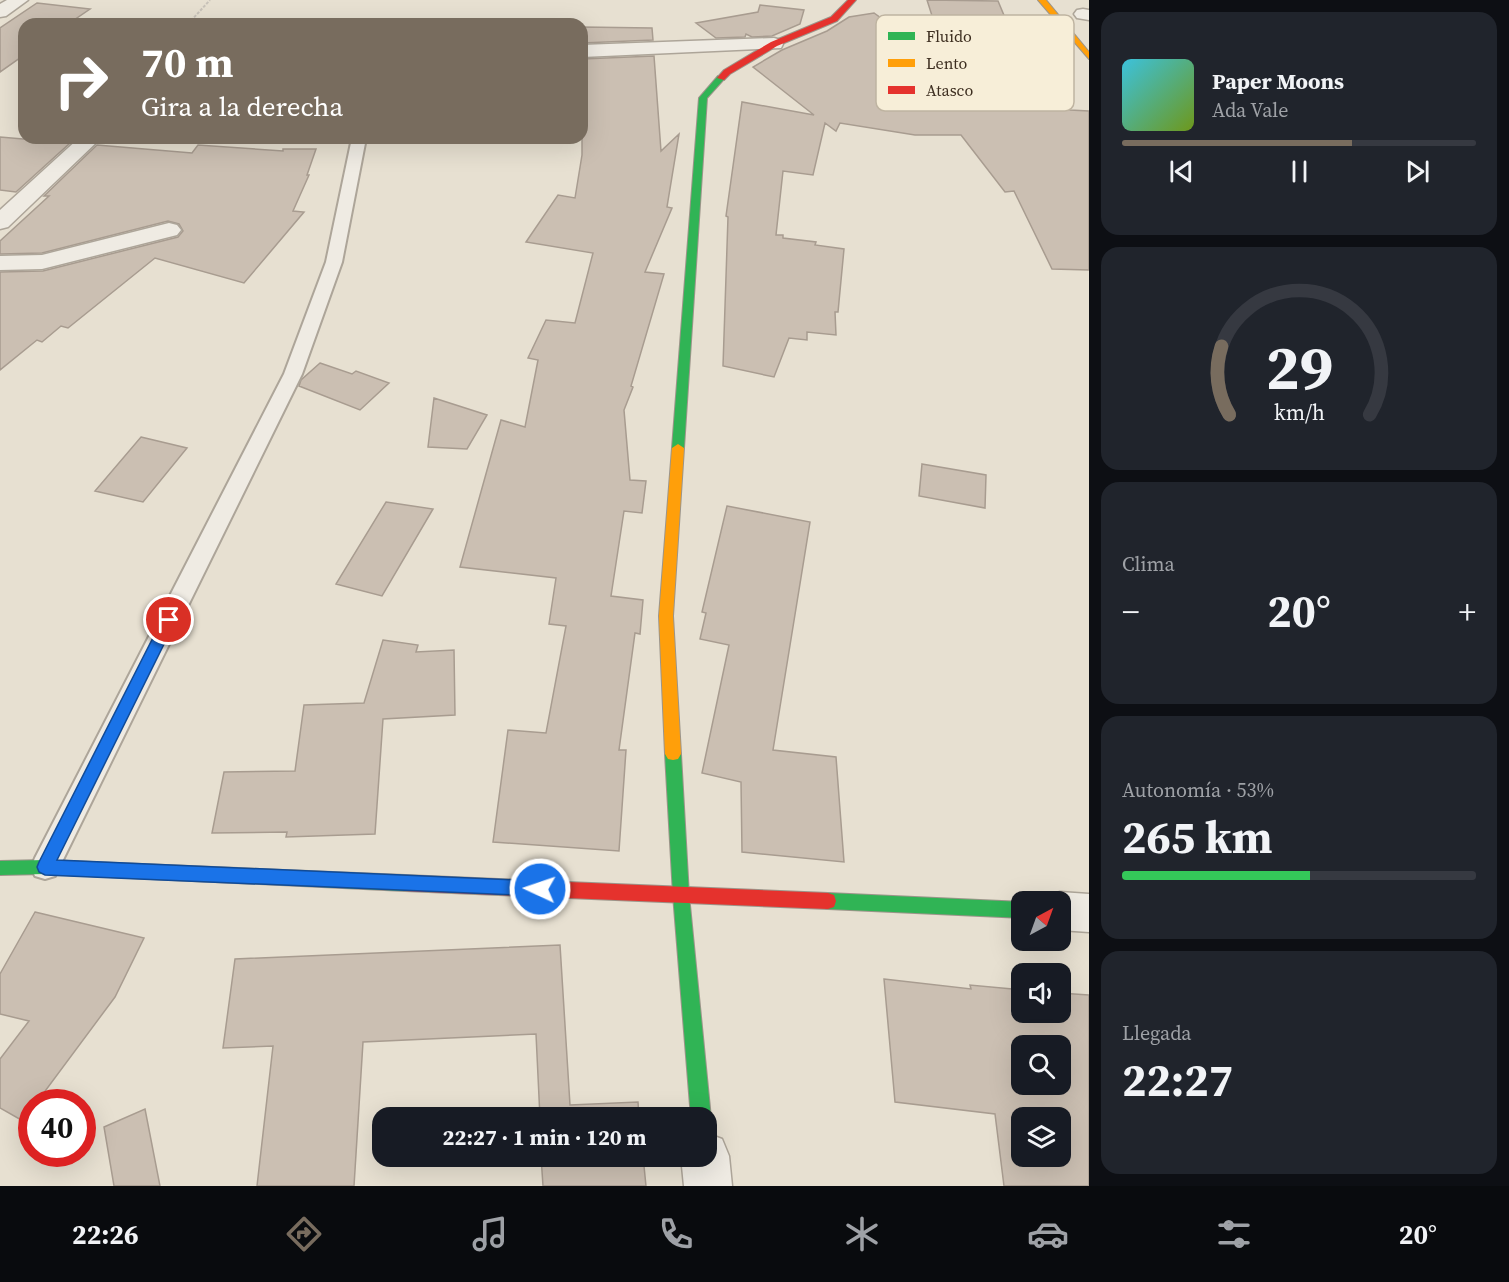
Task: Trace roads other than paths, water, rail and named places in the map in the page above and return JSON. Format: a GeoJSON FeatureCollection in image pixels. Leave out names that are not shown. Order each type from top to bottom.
{"type":"FeatureCollection","features":[{"type":"Feature","properties":{"kind":"street"},"geometry":{"type":"LineString","coordinates":[[0,12],[19,0]]}},
{"type":"Feature","properties":{"kind":"street"},"geometry":{"type":"LineString","coordinates":[[700,1107],[681,895],[666,616],[703,98],[727,72],[774,44],[834,19],[852,0]]}},
{"type":"Feature","properties":{"kind":"street"},"geometry":{"type":"LineString","coordinates":[[1042,0],[1054,15]]}},
{"type":"Feature","properties":{"kind":"street"},"geometry":{"type":"LineString","coordinates":[[1074,39],[1089,57]]}},
{"type":"Feature","properties":{"kind":"street"},"geometry":{"type":"LineString","coordinates":[[588,51],[774,44]]}},
{"type":"Feature","properties":{"kind":"street"},"geometry":{"type":"LineString","coordinates":[[0,222],[84,144]]}},
{"type":"Feature","properties":{"kind":"street"},"geometry":{"type":"LineString","coordinates":[[0,263],[42,262],[169,230]]}},
{"type":"Feature","properties":{"kind":"street"},"geometry":{"type":"LineString","coordinates":[[0,868],[45,867],[1011,910]]}},
{"type":"Feature","properties":{"kind":"street"},"geometry":{"type":"LineString","coordinates":[[1071,912],[1089,913]]}},
{"type":"Feature","properties":{"kind":"street"},"geometry":{"type":"LineString","coordinates":[[706,1167],[708,1186]]}},
{"type":"Feature","properties":{"kind":"lane"},"geometry":{"type":"LineString","coordinates":[[45,867],[293,374],[334,262],[357,144]]}}]}
